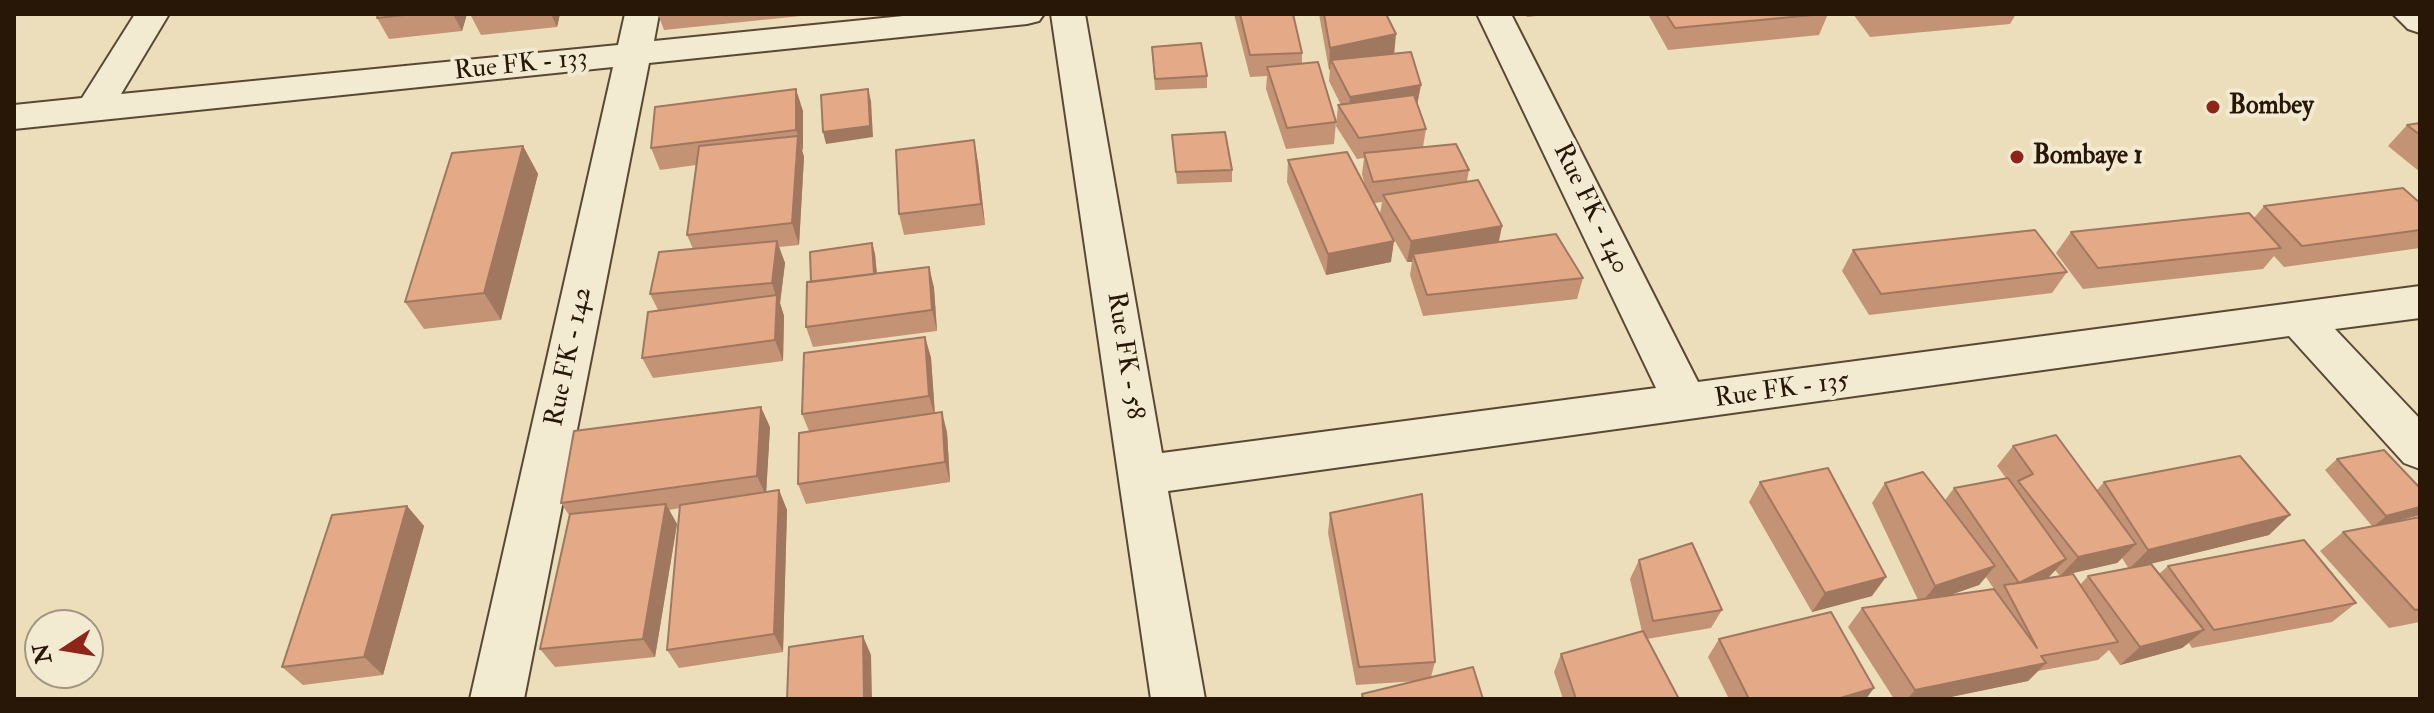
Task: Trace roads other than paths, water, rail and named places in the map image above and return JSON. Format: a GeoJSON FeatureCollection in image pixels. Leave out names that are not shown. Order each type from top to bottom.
{"type":"FeatureCollection","features":[{"type":"Feature","properties":{"kind":"street"},"geometry":{"type":"LineString","coordinates":[[94,109],[152,14]]}},
{"type":"Feature","properties":{"kind":"street","name":"Rue FK - 133"},"geometry":{"type":"LineString","coordinates":[[14,117],[94,109],[638,34],[1027,14]]}},
{"type":"Feature","properties":{"kind":"street","name":"Rue FK - 58"},"geometry":{"type":"LineString","coordinates":[[1068,14],[1178,699]]}},
{"type":"Feature","properties":{"kind":"street","name":"Rue FK - 140"},"geometry":{"type":"LineString","coordinates":[[1494,14],[1686,404]]}},
{"type":"Feature","properties":{"kind":"street"},"geometry":{"type":"LineString","coordinates":[[2410,14],[2420,22]]}},
{"type":"Feature","properties":{"kind":"street","name":"Rue FK - 142"},"geometry":{"type":"LineString","coordinates":[[497,699],[638,34]]}},
{"type":"Feature","properties":{"kind":"street","name":"Rue FK - 135"},"geometry":{"type":"LineString","coordinates":[[1143,475],[1686,404],[2420,302]]}},
{"type":"Feature","properties":{"kind":"street"},"geometry":{"type":"LineString","coordinates":[[2299,319],[2420,450]]}},
{"type":"Feature","properties":{"kind":"place","name":"Bombey"},"geometry":{"type":"Point","coordinates":[2213,107]}},
{"type":"Feature","properties":{"kind":"place","name":"Bombaye 1"},"geometry":{"type":"Point","coordinates":[2017,157]}}]}
